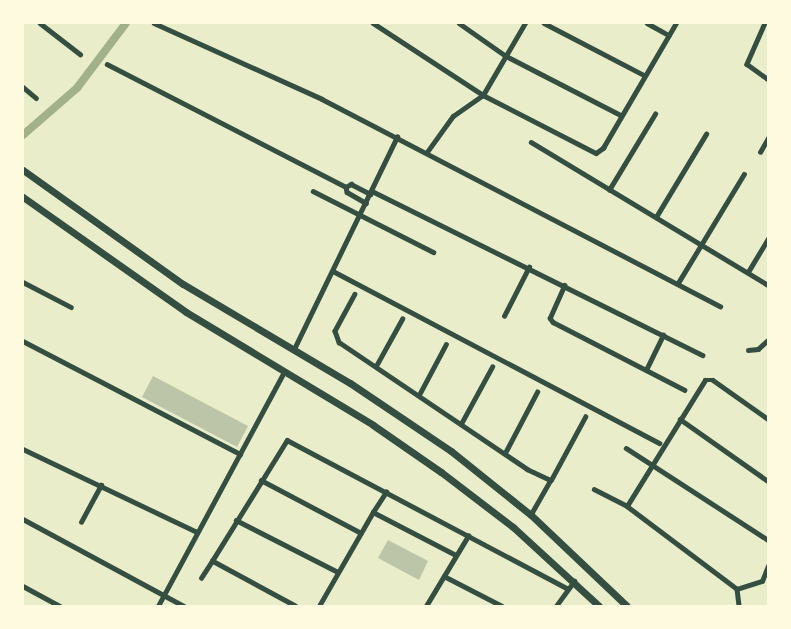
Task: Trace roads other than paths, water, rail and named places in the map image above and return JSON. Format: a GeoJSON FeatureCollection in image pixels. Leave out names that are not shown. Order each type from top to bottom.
{"type":"FeatureCollection","features":[{"type":"Feature","properties":{"kind":"main road"},"geometry":{"type":"LineString","coordinates":[[23,170],[183,284],[406,420],[531,515],[627,606]]}},
{"type":"Feature","properties":{"kind":"main road"},"geometry":{"type":"LineString","coordinates":[[23,197],[152,290],[285,371],[441,472],[574,582],[599,606]]}},
{"type":"Feature","properties":{"kind":"street"},"geometry":{"type":"LineString","coordinates":[[40,23],[79,54]]}},
{"type":"Feature","properties":{"kind":"street"},"geometry":{"type":"LineString","coordinates":[[154,23],[397,137],[720,306]]}},
{"type":"Feature","properties":{"kind":"street"},"geometry":{"type":"LineString","coordinates":[[373,23],[482,95],[596,153],[676,23]]}},
{"type":"Feature","properties":{"kind":"street"},"geometry":{"type":"LineString","coordinates":[[458,23],[506,56],[621,115]]}},
{"type":"Feature","properties":{"kind":"street"},"geometry":{"type":"LineString","coordinates":[[427,152],[453,116],[482,95],[526,23]]}},
{"type":"Feature","properties":{"kind":"street"},"geometry":{"type":"LineString","coordinates":[[544,23],[644,75]]}},
{"type":"Feature","properties":{"kind":"street"},"geometry":{"type":"LineString","coordinates":[[647,23],[669,35]]}},
{"type":"Feature","properties":{"kind":"street"},"geometry":{"type":"LineString","coordinates":[[765,23],[747,61],[754,71],[768,79]]}},
{"type":"Feature","properties":{"kind":"street"},"geometry":{"type":"LineString","coordinates":[[107,64],[346,187],[347,192],[366,203]]}},
{"type":"Feature","properties":{"kind":"street"},"geometry":{"type":"LineString","coordinates":[[23,87],[36,98]]}},
{"type":"Feature","properties":{"kind":"street"},"geometry":{"type":"LineString","coordinates":[[609,190],[655,114]]}},
{"type":"Feature","properties":{"kind":"street"},"geometry":{"type":"LineString","coordinates":[[656,217],[706,134]]}},
{"type":"Feature","properties":{"kind":"street"},"geometry":{"type":"LineString","coordinates":[[293,350],[397,137]]}},
{"type":"Feature","properties":{"kind":"street"},"geometry":{"type":"LineString","coordinates":[[760,152],[768,138]]}},
{"type":"Feature","properties":{"kind":"street"},"geometry":{"type":"LineString","coordinates":[[531,142],[768,285]]}},
{"type":"Feature","properties":{"kind":"street"},"geometry":{"type":"LineString","coordinates":[[678,283],[744,174]]}},
{"type":"Feature","properties":{"kind":"street"},"geometry":{"type":"LineString","coordinates":[[346,187],[351,184],[372,191],[702,355]]}},
{"type":"Feature","properties":{"kind":"street"},"geometry":{"type":"LineString","coordinates":[[313,191],[433,251]]}},
{"type":"Feature","properties":{"kind":"street"},"geometry":{"type":"LineString","coordinates":[[748,272],[768,239]]}},
{"type":"Feature","properties":{"kind":"street"},"geometry":{"type":"LineString","coordinates":[[504,316],[529,267]]}},
{"type":"Feature","properties":{"kind":"street"},"geometry":{"type":"LineString","coordinates":[[333,271],[659,443]]}},
{"type":"Feature","properties":{"kind":"street"},"geometry":{"type":"LineString","coordinates":[[23,282],[71,307]]}},
{"type":"Feature","properties":{"kind":"street"},"geometry":{"type":"LineString","coordinates":[[565,285],[550,317],[553,322],[685,390]]}},
{"type":"Feature","properties":{"kind":"street"},"geometry":{"type":"LineString","coordinates":[[355,294],[335,335],[505,453],[551,480]]}},
{"type":"Feature","properties":{"kind":"street"},"geometry":{"type":"LineString","coordinates":[[376,366],[402,319]]}},
{"type":"Feature","properties":{"kind":"street"},"geometry":{"type":"LineString","coordinates":[[646,370],[663,335]]}},
{"type":"Feature","properties":{"kind":"street"},"geometry":{"type":"LineString","coordinates":[[748,350],[758,349],[768,340]]}},
{"type":"Feature","properties":{"kind":"street"},"geometry":{"type":"LineString","coordinates":[[23,341],[240,454]]}},
{"type":"Feature","properties":{"kind":"street"},"geometry":{"type":"LineString","coordinates":[[420,393],[446,344]]}},
{"type":"Feature","properties":{"kind":"street"},"geometry":{"type":"LineString","coordinates":[[463,422],[492,367]]}},
{"type":"Feature","properties":{"kind":"street"},"geometry":{"type":"LineString","coordinates":[[158,606],[285,371]]}},
{"type":"Feature","properties":{"kind":"street"},"geometry":{"type":"LineString","coordinates":[[627,506],[652,462],[708,379],[768,419]]}},
{"type":"Feature","properties":{"kind":"street"},"geometry":{"type":"LineString","coordinates":[[505,453],[537,392]]}},
{"type":"Feature","properties":{"kind":"street"},"geometry":{"type":"LineString","coordinates":[[531,515],[585,417]]}},
{"type":"Feature","properties":{"kind":"street"},"geometry":{"type":"LineString","coordinates":[[680,419],[768,481]]}},
{"type":"Feature","properties":{"kind":"street"},"geometry":{"type":"LineString","coordinates":[[201,578],[287,440],[568,589]]}},
{"type":"Feature","properties":{"kind":"street"},"geometry":{"type":"LineString","coordinates":[[23,449],[197,532]]}},
{"type":"Feature","properties":{"kind":"street"},"geometry":{"type":"LineString","coordinates":[[626,449],[652,462],[768,540]]}},
{"type":"Feature","properties":{"kind":"street"},"geometry":{"type":"LineString","coordinates":[[261,480],[361,533]]}},
{"type":"Feature","properties":{"kind":"street"},"geometry":{"type":"LineString","coordinates":[[81,522],[101,485]]}},
{"type":"Feature","properties":{"kind":"street"},"geometry":{"type":"LineString","coordinates":[[594,489],[627,506],[737,589],[739,606]]}},
{"type":"Feature","properties":{"kind":"street"},"geometry":{"type":"LineString","coordinates":[[318,606],[386,492]]}},
{"type":"Feature","properties":{"kind":"street"},"geometry":{"type":"LineString","coordinates":[[373,513],[456,555]]}},
{"type":"Feature","properties":{"kind":"street"},"geometry":{"type":"LineString","coordinates":[[23,519],[184,606]]}},
{"type":"Feature","properties":{"kind":"street"},"geometry":{"type":"LineString","coordinates":[[236,520],[338,572]]}},
{"type":"Feature","properties":{"kind":"street"},"geometry":{"type":"LineString","coordinates":[[426,606],[468,536]]}},
{"type":"Feature","properties":{"kind":"street"},"geometry":{"type":"LineString","coordinates":[[212,561],[295,606]]}},
{"type":"Feature","properties":{"kind":"street"},"geometry":{"type":"LineString","coordinates":[[762,581],[768,566]]}},
{"type":"Feature","properties":{"kind":"street"},"geometry":{"type":"LineString","coordinates":[[444,576],[502,606]]}},
{"type":"Feature","properties":{"kind":"street"},"geometry":{"type":"LineString","coordinates":[[737,589],[762,581]]}},
{"type":"Feature","properties":{"kind":"street"},"geometry":{"type":"LineString","coordinates":[[762,581],[768,586]]}},
{"type":"Feature","properties":{"kind":"street"},"geometry":{"type":"LineString","coordinates":[[556,606],[574,582]]}},
{"type":"Feature","properties":{"kind":"street"},"geometry":{"type":"LineString","coordinates":[[23,586],[60,606]]}},
{"type":"Feature","properties":{"kind":"waterway"},"geometry":{"type":"LineString","coordinates":[[23,135],[77,88],[126,23]]}}]}
